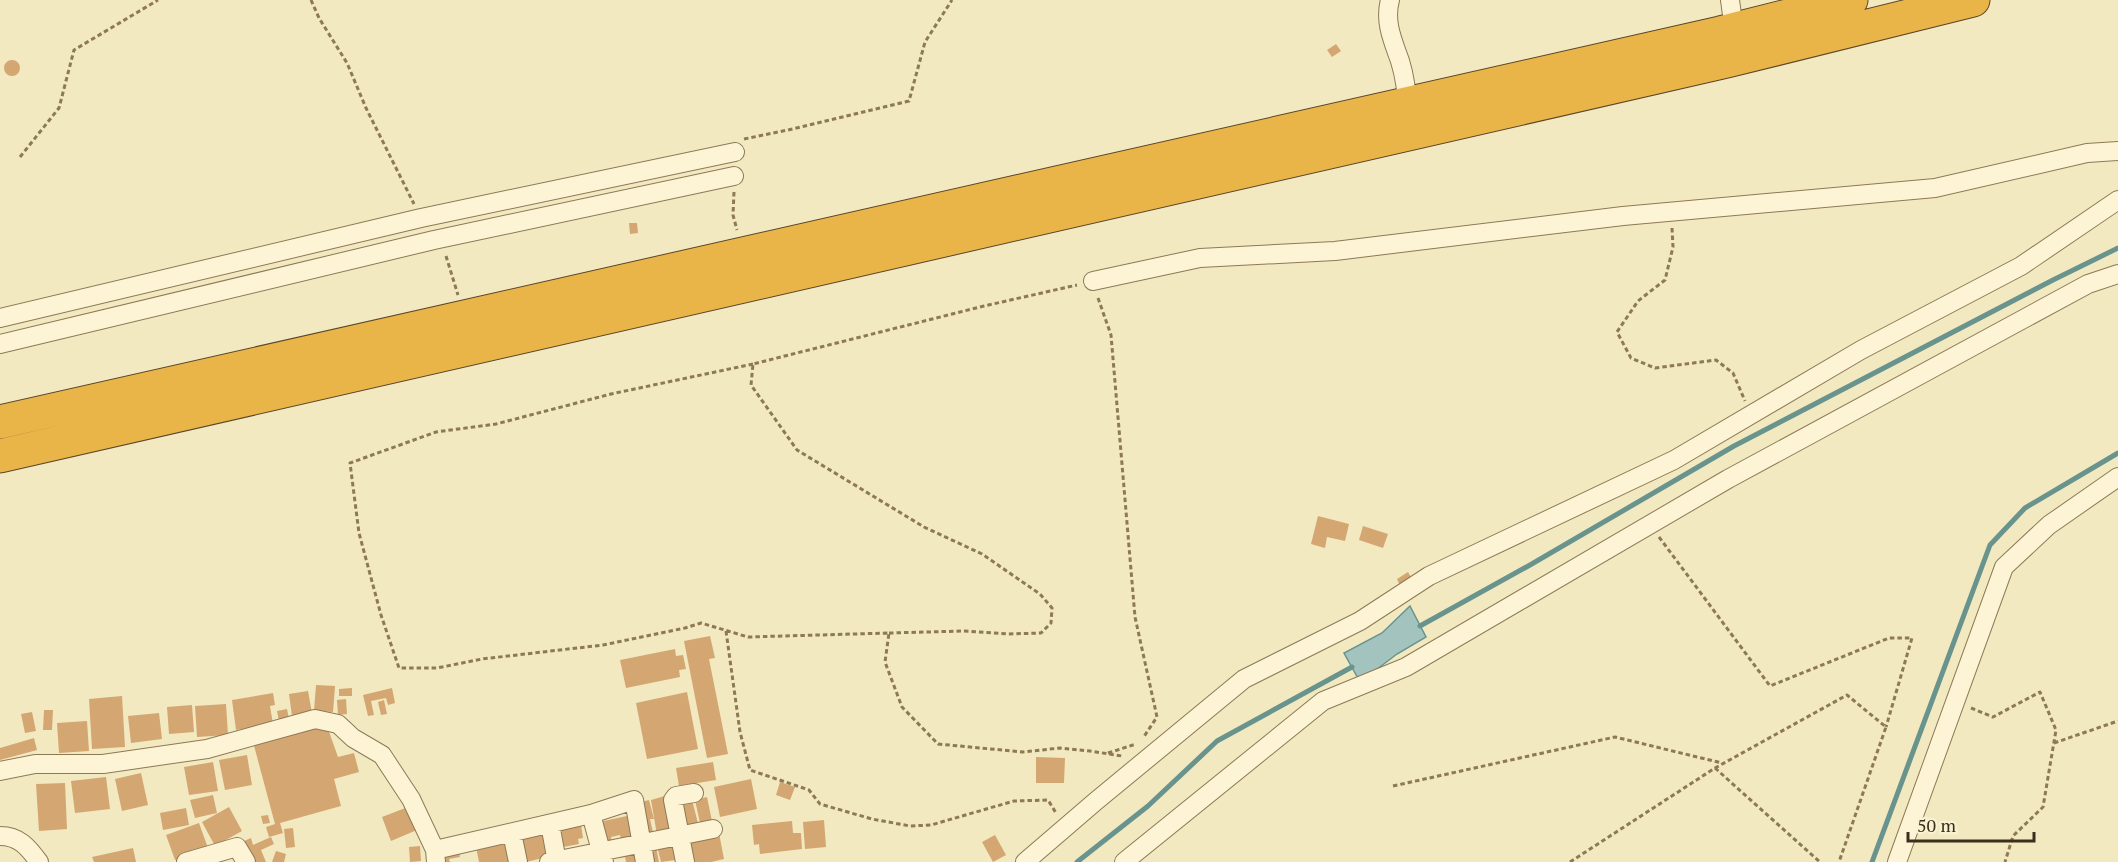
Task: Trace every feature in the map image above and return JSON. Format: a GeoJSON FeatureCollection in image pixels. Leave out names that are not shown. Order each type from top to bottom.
{"type":"FeatureCollection","features":[{"type":"Feature","properties":{"kind":"highway"},"geometry":{"type":"LineString","coordinates":[[0,456],[1407,119],[1732,15],[1851,0]]}},
{"type":"Feature","properties":{"kind":"highway"},"geometry":{"type":"LineString","coordinates":[[0,422],[742,254],[1407,119],[1727,61],[1973,0]]}},
{"type":"Feature","properties":{"kind":"street"},"geometry":{"type":"LineString","coordinates":[[1390,0],[1388,8],[1390,37],[1400,61],[1407,89],[1407,119]]}},
{"type":"Feature","properties":{"kind":"street"},"geometry":{"type":"LineString","coordinates":[[0,318],[421,218],[735,152]]}},
{"type":"Feature","properties":{"kind":"street"},"geometry":{"type":"LineString","coordinates":[[1093,281],[1200,258],[1335,251],[1671,211],[1935,188],[2087,153],[2118,152]]}},
{"type":"Feature","properties":{"kind":"street"},"geometry":{"type":"LineString","coordinates":[[0,344],[434,240],[734,176]]}},
{"type":"Feature","properties":{"kind":"street"},"geometry":{"type":"LineString","coordinates":[[1025,862],[1244,679],[1360,621],[1429,576],[1674,460],[1861,350],[2021,266],[2118,200]]}},
{"type":"Feature","properties":{"kind":"street"},"geometry":{"type":"LineString","coordinates":[[1124,862],[1323,701],[1406,667],[1728,480],[2088,284],[2118,274]]}},
{"type":"Feature","properties":{"kind":"street"},"geometry":{"type":"LineString","coordinates":[[1897,862],[2004,567],[2049,525],[2118,477]]}},
{"type":"Feature","properties":{"kind":"street"},"geometry":{"type":"LineString","coordinates":[[0,771],[34,764],[103,764],[207,749],[315,719],[338,724],[353,738],[382,755],[411,799],[435,856],[512,832],[591,814],[634,800],[643,853]]}},
{"type":"Feature","properties":{"kind":"street"},"geometry":{"type":"LineString","coordinates":[[685,862],[672,805],[674,797],[694,793]]}},
{"type":"Feature","properties":{"kind":"street"},"geometry":{"type":"LineString","coordinates":[[591,814],[603,857]]}},
{"type":"Feature","properties":{"kind":"street"},"geometry":{"type":"LineString","coordinates":[[550,824],[554,861],[643,853],[680,834],[713,829]]}},
{"type":"Feature","properties":{"kind":"street"},"geometry":{"type":"LineString","coordinates":[[2,832],[26,845],[39,862]]}},
{"type":"Feature","properties":{"kind":"street"},"geometry":{"type":"LineString","coordinates":[[512,832],[518,862]]}},
{"type":"Feature","properties":{"kind":"street"},"geometry":{"type":"LineString","coordinates":[[186,862],[237,847],[246,862]]}},
{"type":"Feature","properties":{"kind":"path"},"geometry":{"type":"LineString","coordinates":[[20,157],[58,108],[74,50],[158,0]]}},
{"type":"Feature","properties":{"kind":"path"},"geometry":{"type":"LineString","coordinates":[[311,0],[319,18],[347,63],[366,108],[421,218]]}},
{"type":"Feature","properties":{"kind":"path"},"geometry":{"type":"LineString","coordinates":[[735,152],[735,141],[909,101],[925,42],[952,0]]}},
{"type":"Feature","properties":{"kind":"path"},"geometry":{"type":"LineString","coordinates":[[734,176],[733,215],[742,254]]}},
{"type":"Feature","properties":{"kind":"path"},"geometry":{"type":"LineString","coordinates":[[1671,211],[1673,247],[1665,280],[1638,301],[1617,332],[1631,358],[1654,368],[1716,360],[1733,373],[1751,414]]}},
{"type":"Feature","properties":{"kind":"path"},"geometry":{"type":"LineString","coordinates":[[434,240],[446,256],[458,296],[458,318]]}},
{"type":"Feature","properties":{"kind":"path"},"geometry":{"type":"LineString","coordinates":[[753,364],[751,385],[797,450],[924,527],[982,554],[1040,594],[1052,608],[1051,623],[1041,633],[1008,634],[964,631],[748,637],[701,622],[685,628],[603,645],[482,659],[437,668],[399,668],[381,615],[359,533],[350,463],[436,432],[496,424],[611,394],[753,364],[1093,281],[1111,335],[1135,617],[1156,717],[1140,742],[1107,753]]}},
{"type":"Feature","properties":{"kind":"path"},"geometry":{"type":"LineString","coordinates":[[1650,525],[1770,686],[1889,638],[1912,638],[1886,727],[1839,862]]}},
{"type":"Feature","properties":{"kind":"path"},"geometry":{"type":"LineString","coordinates":[[726,631],[740,732],[750,770],[809,790],[820,804],[882,821],[910,826],[932,825],[1014,801],[1048,800],[1065,827]]}},
{"type":"Feature","properties":{"kind":"path"},"geometry":{"type":"LineString","coordinates":[[889,633],[885,662],[902,707],[938,744],[1023,752],[1060,748],[1145,760]]}},
{"type":"Feature","properties":{"kind":"path"},"geometry":{"type":"LineString","coordinates":[[1955,703],[1993,717],[2040,692],[2056,730],[2043,807],[2013,836],[2005,862]]}},
{"type":"Feature","properties":{"kind":"path"},"geometry":{"type":"LineString","coordinates":[[1570,862],[1715,768],[1847,695],[1886,727]]}},
{"type":"Feature","properties":{"kind":"path"},"geometry":{"type":"LineString","coordinates":[[2054,743],[2118,721]]}},
{"type":"Feature","properties":{"kind":"path"},"geometry":{"type":"LineString","coordinates":[[1393,786],[1615,737],[1724,764]]}},
{"type":"Feature","properties":{"kind":"path"},"geometry":{"type":"LineString","coordinates":[[1715,768],[1820,862]]}},
{"type":"Feature","properties":{"kind":"water"},"geometry":{"type":"Polygon","coordinates":[[[1410,606],[1426,637],[1397,654],[1360,682],[1344,653],[1382,633],[1410,606]]]}},
{"type":"Feature","properties":{"kind":"building"},"geometry":{"type":"Polygon","coordinates":[[[1336,44],[1341,51],[1332,57],[1327,50],[1336,44]]]}},
{"type":"Feature","properties":{"kind":"building"},"geometry":{"type":"Polygon","coordinates":[[[12,60],[18,62],[20,68],[18,74],[12,76],[6,74],[4,68],[6,62],[12,60]]]}},
{"type":"Feature","properties":{"kind":"building"},"geometry":{"type":"Polygon","coordinates":[[[629,223],[637,223],[638,233],[630,234],[629,223]]]}},
{"type":"Feature","properties":{"kind":"building"},"geometry":{"type":"Polygon","coordinates":[[[1318,516],[1349,524],[1345,541],[1327,537],[1325,548],[1311,544],[1318,516]]]}},
{"type":"Feature","properties":{"kind":"building"},"geometry":{"type":"Polygon","coordinates":[[[1363,526],[1388,534],[1383,548],[1359,540],[1363,526]]]}},
{"type":"Feature","properties":{"kind":"building"},"geometry":{"type":"Polygon","coordinates":[[[1408,572],[1412,579],[1400,586],[1397,579],[1408,572]]]}},
{"type":"Feature","properties":{"kind":"building"},"geometry":{"type":"Polygon","coordinates":[[[710,636],[715,658],[709,659],[728,754],[707,758],[684,641],[710,636]]]}},
{"type":"Feature","properties":{"kind":"building"},"geometry":{"type":"Polygon","coordinates":[[[675,649],[676,656],[683,655],[686,669],[679,670],[680,677],[626,688],[620,660],[675,649]]]}},
{"type":"Feature","properties":{"kind":"building"},"geometry":{"type":"Polygon","coordinates":[[[316,685],[335,686],[333,712],[314,711],[316,685]]]}},
{"type":"Feature","properties":{"kind":"building"},"geometry":{"type":"Polygon","coordinates":[[[352,688],[352,696],[339,696],[339,689],[352,688]]]}},
{"type":"Feature","properties":{"kind":"building"},"geometry":{"type":"Polygon","coordinates":[[[392,688],[395,703],[388,705],[386,698],[371,701],[374,715],[368,716],[363,695],[392,688]]]}},
{"type":"Feature","properties":{"kind":"building"},"geometry":{"type":"Polygon","coordinates":[[[308,691],[312,713],[292,716],[289,694],[308,691]]]}},
{"type":"Feature","properties":{"kind":"building"},"geometry":{"type":"Polygon","coordinates":[[[687,692],[698,749],[647,759],[636,703],[687,692]]]}},
{"type":"Feature","properties":{"kind":"building"},"geometry":{"type":"Polygon","coordinates":[[[273,693],[275,705],[270,706],[273,724],[236,730],[232,700],[273,693]]]}},
{"type":"Feature","properties":{"kind":"building"},"geometry":{"type":"Polygon","coordinates":[[[122,696],[125,747],[92,749],[89,699],[122,696]]]}},
{"type":"Feature","properties":{"kind":"building"},"geometry":{"type":"Polygon","coordinates":[[[346,699],[347,714],[338,715],[337,700],[346,699]]]}},
{"type":"Feature","properties":{"kind":"building"},"geometry":{"type":"Polygon","coordinates":[[[384,700],[387,714],[381,715],[378,702],[384,700]]]}},
{"type":"Feature","properties":{"kind":"building"},"geometry":{"type":"Polygon","coordinates":[[[226,704],[228,735],[197,737],[195,706],[226,704]]]}},
{"type":"Feature","properties":{"kind":"building"},"geometry":{"type":"Polygon","coordinates":[[[192,705],[194,732],[169,734],[167,707],[192,705]]]}},
{"type":"Feature","properties":{"kind":"building"},"geometry":{"type":"Polygon","coordinates":[[[287,709],[289,719],[279,721],[277,711],[287,709]]]}},
{"type":"Feature","properties":{"kind":"building"},"geometry":{"type":"Polygon","coordinates":[[[44,710],[53,710],[52,730],[43,730],[44,710]]]}},
{"type":"Feature","properties":{"kind":"building"},"geometry":{"type":"Polygon","coordinates":[[[32,712],[36,731],[25,733],[21,714],[32,712]]]}},
{"type":"Feature","properties":{"kind":"building"},"geometry":{"type":"Polygon","coordinates":[[[159,713],[162,739],[131,743],[128,716],[159,713]]]}},
{"type":"Feature","properties":{"kind":"building"},"geometry":{"type":"Polygon","coordinates":[[[87,721],[89,751],[59,753],[57,723],[87,721]]]}},
{"type":"Feature","properties":{"kind":"building"},"geometry":{"type":"Polygon","coordinates":[[[327,726],[338,757],[354,753],[359,772],[334,779],[341,806],[280,823],[283,833],[269,837],[266,827],[275,824],[253,742],[327,726]]]}},
{"type":"Feature","properties":{"kind":"building"},"geometry":{"type":"Polygon","coordinates":[[[34,738],[37,750],[0,760],[0,748],[34,738]]]}},
{"type":"Feature","properties":{"kind":"building"},"geometry":{"type":"Polygon","coordinates":[[[247,755],[252,785],[225,790],[219,760],[247,755]]]}},
{"type":"Feature","properties":{"kind":"building"},"geometry":{"type":"Polygon","coordinates":[[[1036,757],[1065,758],[1064,783],[1036,783],[1036,757]]]}},
{"type":"Feature","properties":{"kind":"building"},"geometry":{"type":"Polygon","coordinates":[[[213,762],[218,791],[189,795],[184,767],[213,762]]]}},
{"type":"Feature","properties":{"kind":"building"},"geometry":{"type":"Polygon","coordinates":[[[713,762],[716,780],[679,786],[676,768],[713,762]]]}},
{"type":"Feature","properties":{"kind":"building"},"geometry":{"type":"Polygon","coordinates":[[[141,773],[148,805],[122,811],[115,779],[141,773]]]}},
{"type":"Feature","properties":{"kind":"building"},"geometry":{"type":"Polygon","coordinates":[[[106,777],[110,809],[75,813],[71,781],[106,777]]]}},
{"type":"Feature","properties":{"kind":"building"},"geometry":{"type":"Polygon","coordinates":[[[751,779],[757,809],[720,817],[714,787],[751,779]]]}},
{"type":"Feature","properties":{"kind":"building"},"geometry":{"type":"Polygon","coordinates":[[[780,782],[795,787],[790,800],[776,795],[780,782]]]}},
{"type":"Feature","properties":{"kind":"building"},"geometry":{"type":"Polygon","coordinates":[[[65,783],[67,829],[39,831],[36,784],[65,783]]]}},
{"type":"Feature","properties":{"kind":"building"},"geometry":{"type":"Polygon","coordinates":[[[213,795],[217,813],[195,818],[190,800],[213,795]]]}},
{"type":"Feature","properties":{"kind":"building"},"geometry":{"type":"Polygon","coordinates":[[[668,795],[676,830],[657,835],[651,800],[668,795]]]}},
{"type":"Feature","properties":{"kind":"building"},"geometry":{"type":"Polygon","coordinates":[[[707,797],[712,821],[700,823],[695,800],[707,797]]]}},
{"type":"Feature","properties":{"kind":"building"},"geometry":{"type":"Polygon","coordinates":[[[649,800],[654,819],[650,819],[653,832],[643,834],[636,803],[649,800]]]}},
{"type":"Feature","properties":{"kind":"building"},"geometry":{"type":"Polygon","coordinates":[[[692,800],[699,827],[684,831],[677,804],[692,800]]]}},
{"type":"Feature","properties":{"kind":"building"},"geometry":{"type":"Polygon","coordinates":[[[229,807],[242,831],[215,846],[202,822],[229,807]]]}},
{"type":"Feature","properties":{"kind":"building"},"geometry":{"type":"Polygon","coordinates":[[[408,807],[417,830],[391,841],[382,817],[408,807]]]}},
{"type":"Feature","properties":{"kind":"building"},"geometry":{"type":"Polygon","coordinates":[[[186,808],[189,825],[163,830],[160,813],[186,808]]]}},
{"type":"Feature","properties":{"kind":"building"},"geometry":{"type":"Polygon","coordinates":[[[268,815],[270,823],[263,824],[261,816],[268,815]]]}},
{"type":"Feature","properties":{"kind":"building"},"geometry":{"type":"Polygon","coordinates":[[[627,816],[632,840],[622,842],[620,835],[611,837],[612,844],[604,846],[599,822],[627,816]]]}},
{"type":"Feature","properties":{"kind":"building"},"geometry":{"type":"Polygon","coordinates":[[[824,820],[826,847],[805,849],[803,822],[824,820]]]}},
{"type":"Feature","properties":{"kind":"building"},"geometry":{"type":"Polygon","coordinates":[[[792,821],[793,833],[801,833],[802,849],[760,854],[759,844],[754,845],[752,825],[792,821]]]}},
{"type":"Feature","properties":{"kind":"building"},"geometry":{"type":"Polygon","coordinates":[[[199,823],[208,848],[175,860],[166,835],[199,823]]]}},
{"type":"Feature","properties":{"kind":"building"},"geometry":{"type":"Polygon","coordinates":[[[581,825],[583,838],[578,839],[579,844],[558,848],[555,829],[581,825]]]}},
{"type":"Feature","properties":{"kind":"building"},"geometry":{"type":"Polygon","coordinates":[[[293,828],[295,847],[286,848],[284,829],[293,828]]]}},
{"type":"Feature","properties":{"kind":"building"},"geometry":{"type":"Polygon","coordinates":[[[546,831],[551,856],[526,862],[517,838],[546,831]]]}},
{"type":"Feature","properties":{"kind":"building"},"geometry":{"type":"Polygon","coordinates":[[[719,833],[724,859],[711,862],[691,862],[686,840],[719,833]]]}},
{"type":"Feature","properties":{"kind":"building"},"geometry":{"type":"Polygon","coordinates":[[[995,835],[1006,855],[993,862],[982,842],[995,835]]]}},
{"type":"Feature","properties":{"kind":"building"},"geometry":{"type":"Polygon","coordinates":[[[271,837],[274,844],[261,850],[266,862],[253,862],[244,841],[251,838],[253,845],[271,837]]]}},
{"type":"Feature","properties":{"kind":"building"},"geometry":{"type":"Polygon","coordinates":[[[678,837],[683,859],[661,862],[656,842],[678,837]]]}},
{"type":"Feature","properties":{"kind":"building"},"geometry":{"type":"Polygon","coordinates":[[[505,841],[509,862],[479,862],[476,847],[505,841]]]}},
{"type":"Feature","properties":{"kind":"building"},"geometry":{"type":"Polygon","coordinates":[[[655,842],[659,862],[647,862],[655,842]]]}},
{"type":"Feature","properties":{"kind":"building"},"geometry":{"type":"Polygon","coordinates":[[[420,846],[421,861],[410,862],[409,847],[420,846]]]}},
{"type":"Feature","properties":{"kind":"building"},"geometry":{"type":"Polygon","coordinates":[[[133,848],[136,862],[94,862],[92,857],[133,848]]]}},
{"type":"Feature","properties":{"kind":"building"},"geometry":{"type":"Polygon","coordinates":[[[459,849],[460,857],[449,859],[450,862],[439,862],[437,853],[459,849]]]}},
{"type":"Feature","properties":{"kind":"building"},"geometry":{"type":"Polygon","coordinates":[[[276,851],[286,854],[284,862],[272,862],[276,851]]]}},
{"type":"Feature","properties":{"kind":"building"},"geometry":{"type":"Polygon","coordinates":[[[618,851],[637,851],[639,862],[626,862],[625,857],[620,858],[618,851]]]}},
{"type":"Feature","properties":{"kind":"waterway"},"geometry":{"type":"LineString","coordinates":[[1420,626],[1734,446],[2118,248]]}},
{"type":"Feature","properties":{"kind":"waterway"},"geometry":{"type":"LineString","coordinates":[[1872,862],[1990,545],[2025,508],[2118,453]]}},
{"type":"Feature","properties":{"kind":"waterway"},"geometry":{"type":"LineString","coordinates":[[1077,862],[1148,806],[1217,741],[1352,667]]}}]}
